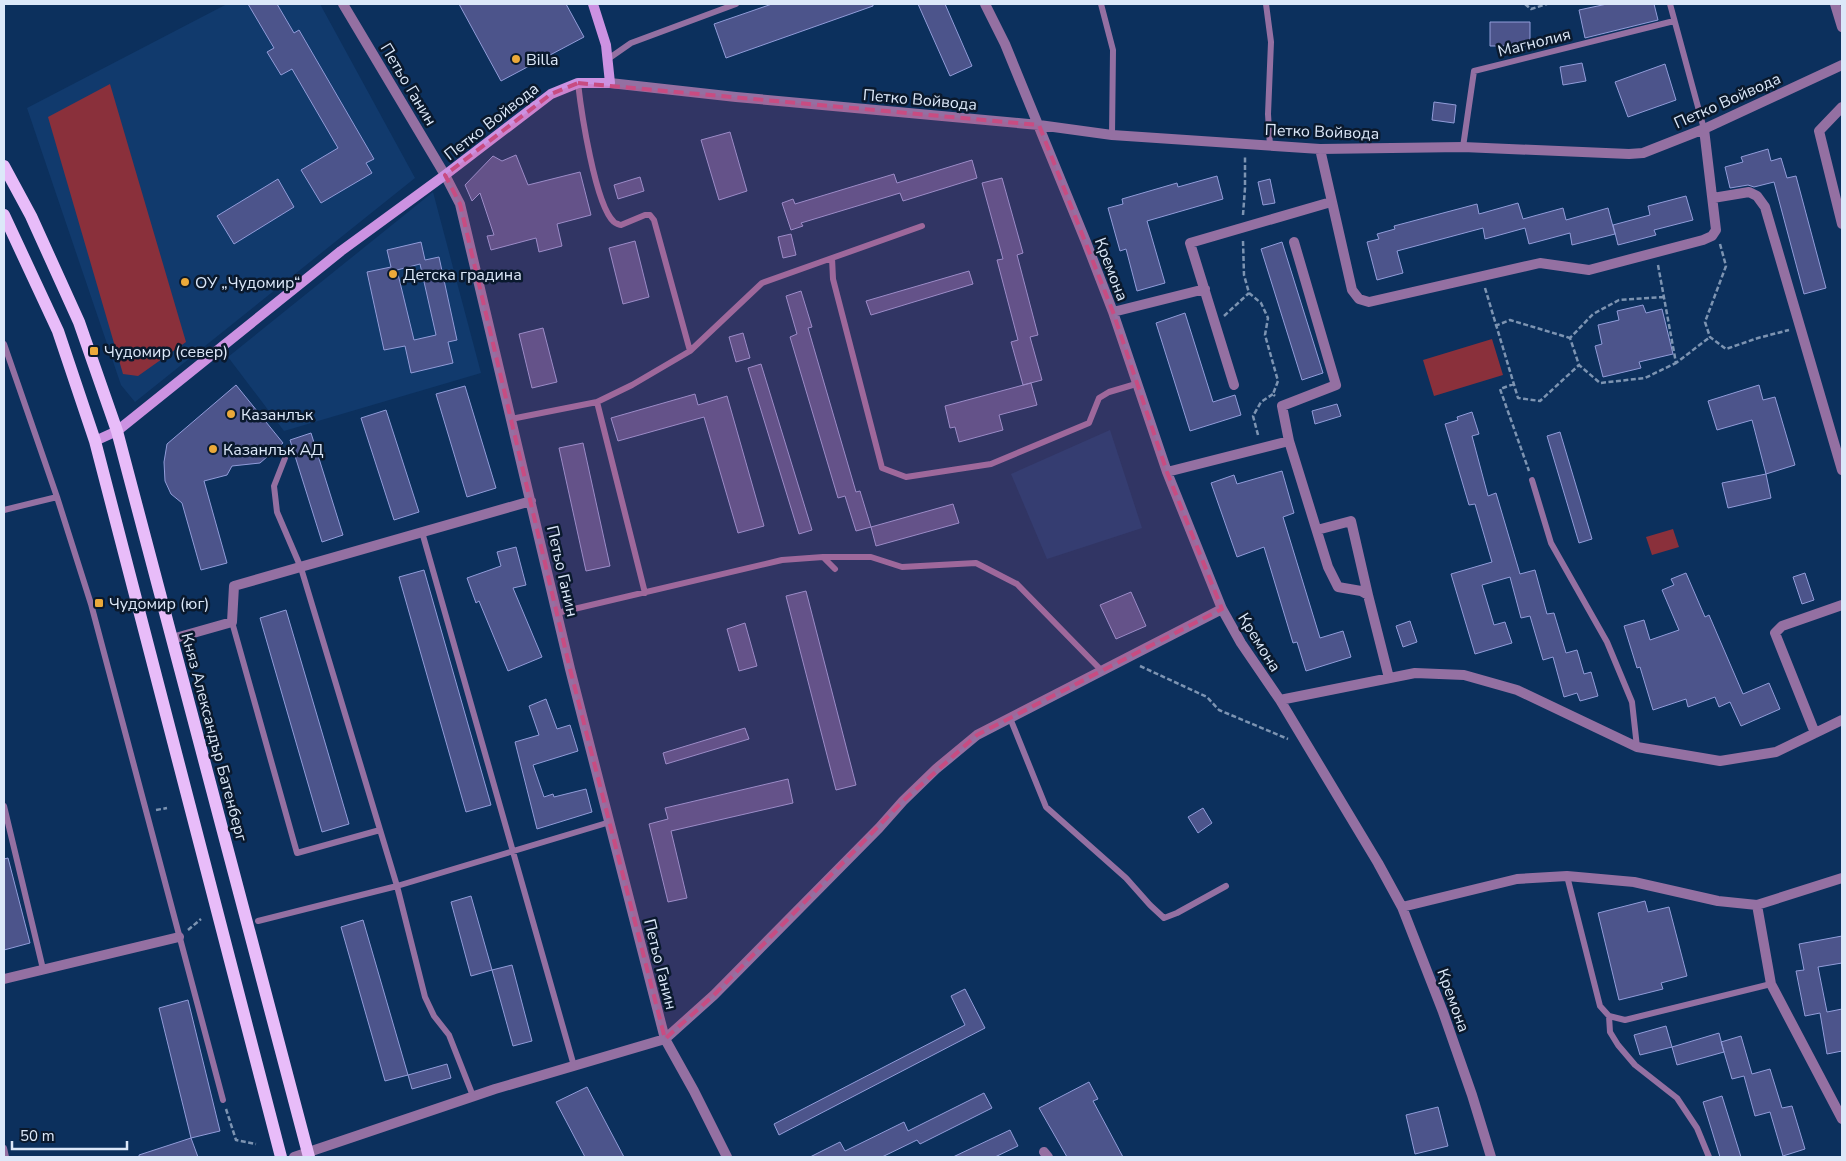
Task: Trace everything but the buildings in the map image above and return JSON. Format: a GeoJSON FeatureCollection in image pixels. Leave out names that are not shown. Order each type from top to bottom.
{"type":"FeatureCollection","features":[{"type":"Feature","properties":{"kind":"main road","name":"Княз Александър Батенберг"},"geometry":{"type":"LineString","coordinates":[[4,166],[31,216],[78,322],[118,431],[308,1155]]}},
{"type":"Feature","properties":{"kind":"main road"},"geometry":{"type":"LineString","coordinates":[[4,214],[58,331],[95,441],[281,1157]]}},
{"type":"Feature","properties":{"kind":"street","name":"Петьо Ганин"},"geometry":{"type":"LineString","coordinates":[[344,4],[445,175],[460,204],[570,669],[664,1039],[694,1091],[728,1157]]}},
{"type":"Feature","properties":{"kind":"street"},"geometry":{"type":"LineString","coordinates":[[593,4],[606,45],[610,83]]}},
{"type":"Feature","properties":{"kind":"street","name":"Кремона"},"geometry":{"type":"LineString","coordinates":[[985,4],[1005,44],[1039,125],[1113,312],[1167,472],[1222,609],[1241,643],[1280,700],[1402,907],[1443,1012],[1491,1157]]}},
{"type":"Feature","properties":{"kind":"street"},"geometry":{"type":"LineString","coordinates":[[1834,4],[1842,27]]}},
{"type":"Feature","properties":{"kind":"street","name":"Петко Войвода"},"geometry":{"type":"LineString","coordinates":[[95,441],[118,431],[341,251],[551,94],[578,83],[610,83],[736,97],[1039,125],[1112,135],[1270,146],[1320,149],[1463,147],[1629,154],[1643,153],[1704,129],[1842,64]]}},
{"type":"Feature","properties":{"kind":"street"},"geometry":{"type":"LineString","coordinates":[[1842,107],[1819,131],[1842,224]]}},
{"type":"Feature","properties":{"kind":"street"},"geometry":{"type":"LineString","coordinates":[[1320,149],[1352,290],[1359,299],[1369,302],[1540,263],[1589,270],[1712,236],[1716,230],[1704,129]]}},
{"type":"Feature","properties":{"kind":"street"},"geometry":{"type":"LineString","coordinates":[[1713,198],[1749,192],[1757,196],[1765,208],[1842,470]]}},
{"type":"Feature","properties":{"kind":"street"},"geometry":{"type":"LineString","coordinates":[[1234,385],[1190,243],[1331,202]]}},
{"type":"Feature","properties":{"kind":"street"},"geometry":{"type":"LineString","coordinates":[[1294,242],[1336,385],[1282,406],[1289,441],[1328,567],[1338,587],[1361,591],[1368,596]]}},
{"type":"Feature","properties":{"kind":"street"},"geometry":{"type":"LineString","coordinates":[[1113,312],[1205,289]]}},
{"type":"Feature","properties":{"kind":"street"},"geometry":{"type":"LineString","coordinates":[[1167,472],[1289,441]]}},
{"type":"Feature","properties":{"kind":"street"},"geometry":{"type":"LineString","coordinates":[[172,638],[232,622],[234,586],[531,501]]}},
{"type":"Feature","properties":{"kind":"street"},"geometry":{"type":"LineString","coordinates":[[1317,530],[1351,521],[1389,678]]}},
{"type":"Feature","properties":{"kind":"street"},"geometry":{"type":"LineString","coordinates":[[1815,733],[1775,633],[1782,626],[1842,605]]}},
{"type":"Feature","properties":{"kind":"street"},"geometry":{"type":"LineString","coordinates":[[294,1157],[308,1155],[474,1096],[664,1039],[714,995],[936,769],[978,735],[1222,609]]}},
{"type":"Feature","properties":{"kind":"street"},"geometry":{"type":"LineString","coordinates":[[1280,700],[1415,673],[1464,675],[1517,690],[1637,747],[1720,761],[1776,752],[1842,720]]}},
{"type":"Feature","properties":{"kind":"street"},"geometry":{"type":"LineString","coordinates":[[1402,907],[1517,879],[1567,876],[1634,882],[1718,901],[1757,905],[1842,878]]}},
{"type":"Feature","properties":{"kind":"street"},"geometry":{"type":"LineString","coordinates":[[1757,905],[1771,984],[1842,1118]]}},
{"type":"Feature","properties":{"kind":"street"},"geometry":{"type":"LineString","coordinates":[[4,979],[179,937]]}},
{"type":"Feature","properties":{"kind":"lane"},"geometry":{"type":"LineString","coordinates":[[608,59],[631,43],[736,4]]}},
{"type":"Feature","properties":{"kind":"lane"},"geometry":{"type":"LineString","coordinates":[[1100,4],[1113,50],[1112,135]]}},
{"type":"Feature","properties":{"kind":"lane"},"geometry":{"type":"LineString","coordinates":[[1266,4],[1271,42],[1268,114],[1270,146]]}},
{"type":"Feature","properties":{"kind":"lane"},"geometry":{"type":"LineString","coordinates":[[1670,4],[1704,129]]}},
{"type":"Feature","properties":{"kind":"lane","name":"Магнолия"},"geometry":{"type":"LineString","coordinates":[[1463,147],[1474,71],[1674,21]]}},
{"type":"Feature","properties":{"kind":"lane"},"geometry":{"type":"LineString","coordinates":[[578,83],[589,154],[604,203],[615,222],[621,225],[645,215],[650,215],[654,220],[690,351]]}},
{"type":"Feature","properties":{"kind":"lane"},"geometry":{"type":"LineString","coordinates":[[512,419],[597,402],[632,385],[690,351],[762,283],[922,226]]}},
{"type":"Feature","properties":{"kind":"lane"},"geometry":{"type":"LineString","coordinates":[[832,258],[834,279],[882,468],[906,477],[991,464],[1089,423],[1099,398],[1109,392],[1136,384]]}},
{"type":"Feature","properties":{"kind":"lane"},"geometry":{"type":"LineString","coordinates":[[4,344],[57,497],[91,604],[148,812],[179,937],[223,1100]]}},
{"type":"Feature","properties":{"kind":"lane"},"geometry":{"type":"LineString","coordinates":[[597,402],[645,593]]}},
{"type":"Feature","properties":{"kind":"lane"},"geometry":{"type":"LineString","coordinates":[[285,458],[274,486],[277,512],[301,568],[397,886],[425,997],[434,1016],[449,1035],[474,1096]]}},
{"type":"Feature","properties":{"kind":"lane"},"geometry":{"type":"LineString","coordinates":[[1532,480],[1551,543],[1607,642],[1632,702],[1637,747]]}},
{"type":"Feature","properties":{"kind":"lane"},"geometry":{"type":"LineString","coordinates":[[4,510],[57,497]]}},
{"type":"Feature","properties":{"kind":"lane"},"geometry":{"type":"LineString","coordinates":[[422,532],[574,1066]]}},
{"type":"Feature","properties":{"kind":"lane"},"geometry":{"type":"LineString","coordinates":[[823,557],[835,569]]}},
{"type":"Feature","properties":{"kind":"lane"},"geometry":{"type":"LineString","coordinates":[[557,613],[782,560],[823,557],[871,557],[902,567],[976,563],[1017,584],[1102,671]]}},
{"type":"Feature","properties":{"kind":"lane"},"geometry":{"type":"LineString","coordinates":[[232,622],[297,853],[380,830]]}},
{"type":"Feature","properties":{"kind":"lane"},"geometry":{"type":"LineString","coordinates":[[1010,718],[1046,807],[1126,878],[1164,918],[1177,913],[1226,886]]}},
{"type":"Feature","properties":{"kind":"lane"},"geometry":{"type":"LineString","coordinates":[[4,806],[43,970]]}},
{"type":"Feature","properties":{"kind":"lane"},"geometry":{"type":"LineString","coordinates":[[258,921],[397,886],[610,822]]}},
{"type":"Feature","properties":{"kind":"lane"},"geometry":{"type":"LineString","coordinates":[[1567,876],[1600,1006],[1608,1016],[1610,1032],[1635,1065],[1677,1098],[1697,1128],[1709,1157]]}},
{"type":"Feature","properties":{"kind":"lane"},"geometry":{"type":"LineString","coordinates":[[1608,1016],[1625,1020],[1771,984]]}},
{"type":"Feature","properties":{"kind":"lane"},"geometry":{"type":"LineString","coordinates":[[4,1148],[6,1157]]}},
{"type":"Feature","properties":{"kind":"path"},"geometry":{"type":"LineString","coordinates":[[1525,4],[1530,9],[1547,4]]}},
{"type":"Feature","properties":{"kind":"path"},"geometry":{"type":"LineString","coordinates":[[1244,149],[1245,188],[1242,228],[1244,274],[1249,293],[1260,303],[1268,318],[1265,335],[1278,381],[1273,394],[1261,402],[1253,416],[1262,448]]}},
{"type":"Feature","properties":{"kind":"path"},"geometry":{"type":"LineString","coordinates":[[1716,230],[1726,266],[1705,322],[1710,337],[1726,349],[1758,338],[1800,328]]}},
{"type":"Feature","properties":{"kind":"path"},"geometry":{"type":"LineString","coordinates":[[1655,252],[1676,363]]}},
{"type":"Feature","properties":{"kind":"path"},"geometry":{"type":"LineString","coordinates":[[1482,277],[1518,398],[1540,401],[1579,365]]}},
{"type":"Feature","properties":{"kind":"path"},"geometry":{"type":"LineString","coordinates":[[1216,324],[1249,293]]}},
{"type":"Feature","properties":{"kind":"path"},"geometry":{"type":"LineString","coordinates":[[1570,338],[1593,314],[1619,300],[1664,297]]}},
{"type":"Feature","properties":{"kind":"path"},"geometry":{"type":"LineString","coordinates":[[1496,326],[1510,320],[1570,338]]}},
{"type":"Feature","properties":{"kind":"path"},"geometry":{"type":"LineString","coordinates":[[1570,338],[1579,365],[1600,383],[1645,378],[1676,363],[1710,337]]}},
{"type":"Feature","properties":{"kind":"path"},"geometry":{"type":"LineString","coordinates":[[1514,384],[1500,389],[1532,480]]}},
{"type":"Feature","properties":{"kind":"path"},"geometry":{"type":"LineString","coordinates":[[1273,394],[1282,406]]}},
{"type":"Feature","properties":{"kind":"path"},"geometry":{"type":"LineString","coordinates":[[1124,659],[1207,697],[1219,710],[1308,747]]}},
{"type":"Feature","properties":{"kind":"path"},"geometry":{"type":"LineString","coordinates":[[179,937],[202,919]]}},
{"type":"Feature","properties":{"kind":"path"},"geometry":{"type":"LineString","coordinates":[[223,1100],[236,1140],[256,1144]]}},
{"type":"Feature","properties":{"kind":"highlighted area"},"geometry":{"type":"Polygon","coordinates":[[[578,83],[1039,125],[1113,312],[1167,472],[1222,609],[977,735],[903,801],[714,995],[665,1039],[570,669],[460,204],[445,175],[551,94],[578,83]]]}},
{"type":"Feature","properties":{"kind":"shaded area","name":"ОУ „Чудомир“"},"geometry":{"type":"Polygon","coordinates":[[[227,4],[320,4],[415,178],[135,402],[121,385],[27,108],[227,4]]]}},
{"type":"Feature","properties":{"kind":"shaded area"},"geometry":{"type":"Polygon","coordinates":[[[110,84],[186,342],[138,376],[123,374],[48,117],[110,84]]]}},
{"type":"Feature","properties":{"kind":"shaded area","name":"Детска градина"},"geometry":{"type":"Polygon","coordinates":[[[433,192],[481,373],[284,431],[228,357],[433,192]]]}},
{"type":"Feature","properties":{"kind":"shaded area"},"geometry":{"type":"Polygon","coordinates":[[[1492,339],[1503,375],[1434,396],[1423,360],[1492,339]]]}},
{"type":"Feature","properties":{"kind":"shaded area"},"geometry":{"type":"Polygon","coordinates":[[[1110,430],[1142,528],[1047,559],[1011,474],[1110,430]]]}},
{"type":"Feature","properties":{"kind":"shaded area"},"geometry":{"type":"Polygon","coordinates":[[[1673,529],[1679,547],[1652,555],[1646,537],[1673,529]]]}},
{"type":"Feature","properties":{"kind":"place","name":"Billa"},"geometry":{"type":"Point","coordinates":[516,59]}},
{"type":"Feature","properties":{"kind":"place","name":"Детска градина"},"geometry":{"type":"Point","coordinates":[393,274]}},
{"type":"Feature","properties":{"kind":"place","name":"ОУ „Чудомир“"},"geometry":{"type":"Point","coordinates":[185,282]}},
{"type":"Feature","properties":{"kind":"place","name":"Чудомир (север)"},"geometry":{"type":"Point","coordinates":[94,351]}},
{"type":"Feature","properties":{"kind":"place","name":"Казанлък"},"geometry":{"type":"Point","coordinates":[231,414]}},
{"type":"Feature","properties":{"kind":"place","name":"Казанлък АД"},"geometry":{"type":"Point","coordinates":[213,449]}},
{"type":"Feature","properties":{"kind":"place","name":"Чудомир (юг)"},"geometry":{"type":"Point","coordinates":[99,603]}}]}
